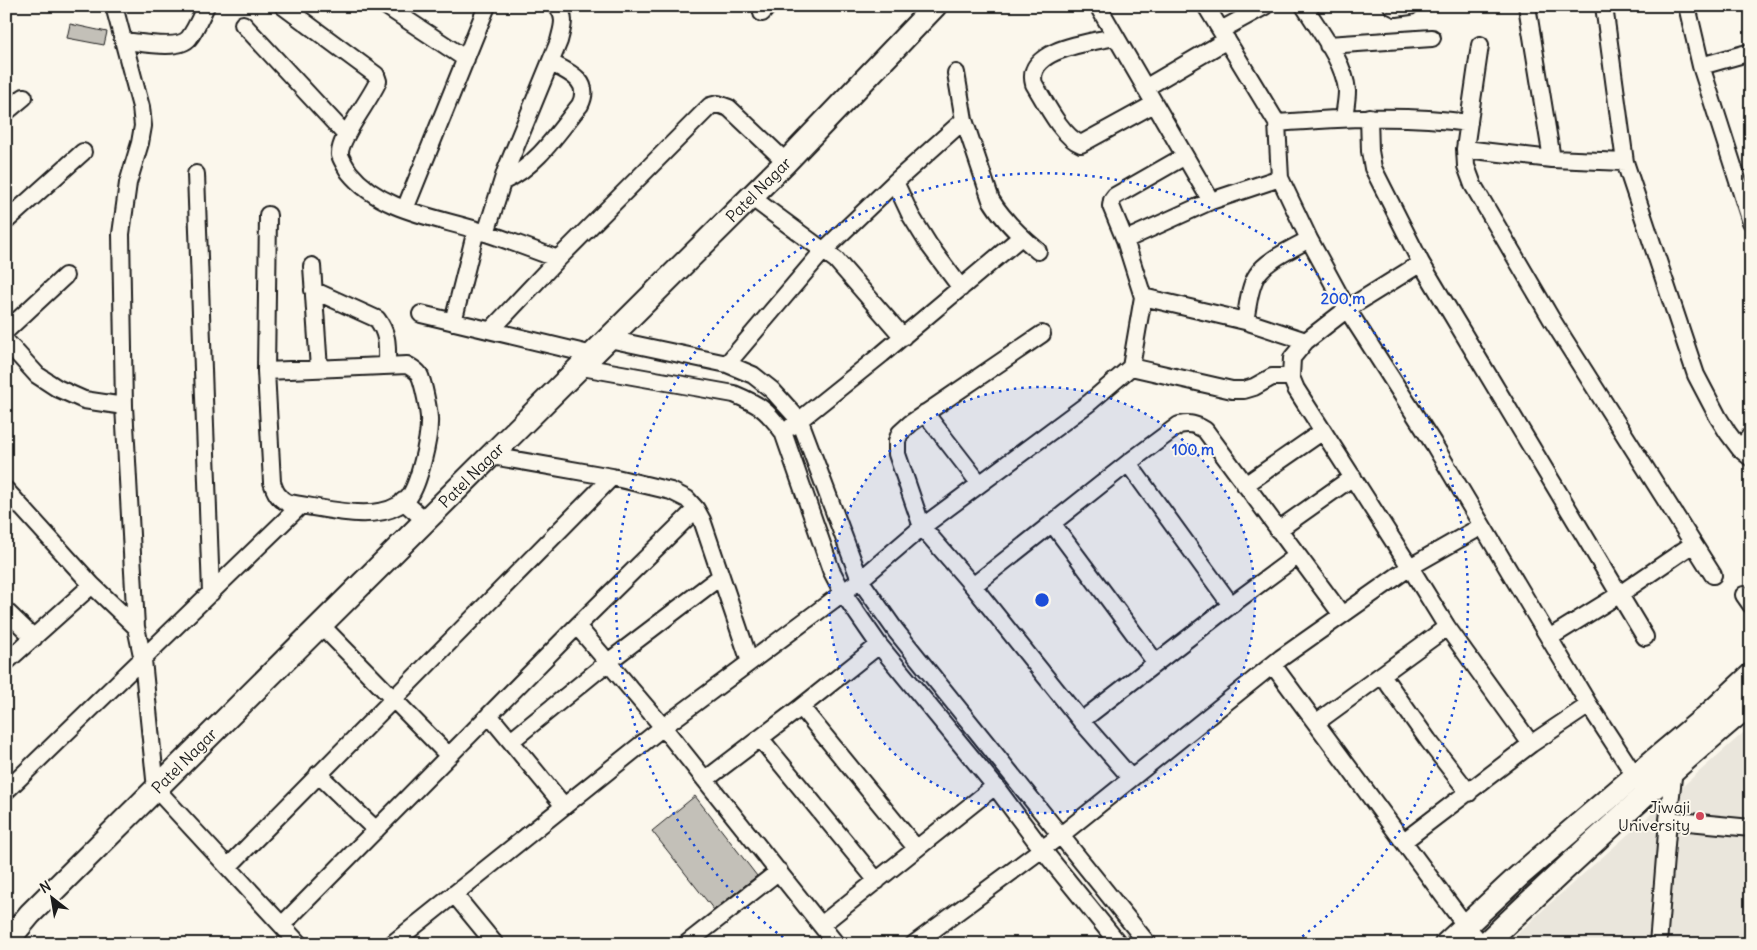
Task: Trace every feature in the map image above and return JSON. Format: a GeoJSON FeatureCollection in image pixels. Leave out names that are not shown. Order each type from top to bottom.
{"type":"FeatureCollection","features":[{"type":"Feature","properties":{"kind":"street"},"geometry":{"type":"LineString","coordinates":[[114,6],[141,107],[143,126],[128,183],[121,234],[124,406],[136,627],[143,660],[156,789],[299,944]]}},
{"type":"Feature","properties":{"kind":"street"},"geometry":{"type":"LineString","coordinates":[[124,41],[172,46],[182,44],[189,38],[206,6]]}},
{"type":"Feature","properties":{"kind":"street"},"geometry":{"type":"LineString","coordinates":[[283,6],[376,75],[378,81],[346,135],[340,154],[357,182],[379,198],[405,209],[481,231],[558,259]]}},
{"type":"Feature","properties":{"kind":"street"},"geometry":{"type":"LineString","coordinates":[[386,6],[466,59]]}},
{"type":"Feature","properties":{"kind":"street"},"geometry":{"type":"LineString","coordinates":[[405,209],[487,6]]}},
{"type":"Feature","properties":{"kind":"street"},"geometry":{"type":"LineString","coordinates":[[453,322],[481,231],[504,181],[506,170],[551,63],[563,23],[563,15],[557,6]]}},
{"type":"Feature","properties":{"kind":"street","name":"Patel Nagar"},"geometry":{"type":"LineString","coordinates":[[6,943],[30,914],[751,198],[935,6]]}},
{"type":"Feature","properties":{"kind":"street"},"geometry":{"type":"LineString","coordinates":[[1098,6],[1211,201]]}},
{"type":"Feature","properties":{"kind":"street"},"geometry":{"type":"LineString","coordinates":[[1206,6],[1277,123],[1280,178],[1309,239],[1347,309],[1433,444],[1589,705],[1641,785]]}},
{"type":"Feature","properties":{"kind":"street"},"geometry":{"type":"LineString","coordinates":[[1145,88],[1265,6]]}},
{"type":"Feature","properties":{"kind":"street"},"geometry":{"type":"LineString","coordinates":[[1304,6],[1328,45],[1343,75],[1347,91],[1344,118]]}},
{"type":"Feature","properties":{"kind":"street"},"geometry":{"type":"LineString","coordinates":[[1392,6],[1396,8],[1410,6]]}},
{"type":"Feature","properties":{"kind":"street"},"geometry":{"type":"LineString","coordinates":[[1527,6],[1552,158]]}},
{"type":"Feature","properties":{"kind":"street"},"geometry":{"type":"LineString","coordinates":[[1604,6],[1625,162],[1696,374],[1718,417],[1745,453]]}},
{"type":"Feature","properties":{"kind":"street"},"geometry":{"type":"LineString","coordinates":[[1687,6],[1701,66],[1751,222]]}},
{"type":"Feature","properties":{"kind":"street"},"geometry":{"type":"LineString","coordinates":[[243,24],[346,135]]}},
{"type":"Feature","properties":{"kind":"street"},"geometry":{"type":"LineString","coordinates":[[1115,37],[1068,46],[1046,57],[1035,67],[1032,77],[1034,84],[1064,131],[1075,142],[1081,144],[1154,104]]}},
{"type":"Feature","properties":{"kind":"street"},"geometry":{"type":"LineString","coordinates":[[1328,45],[1432,38]]}},
{"type":"Feature","properties":{"kind":"street"},"geometry":{"type":"LineString","coordinates":[[1480,45],[1465,149],[1466,166],[1473,184],[1552,320],[1713,575]]}},
{"type":"Feature","properties":{"kind":"street"},"geometry":{"type":"LineString","coordinates":[[1701,66],[1751,52]]}},
{"type":"Feature","properties":{"kind":"street"},"geometry":{"type":"LineString","coordinates":[[504,181],[516,176],[541,153],[584,98],[585,91],[581,83],[568,71],[551,63]]}},
{"type":"Feature","properties":{"kind":"street"},"geometry":{"type":"LineString","coordinates":[[956,73],[964,120],[991,200],[997,211],[1021,237],[1038,251]]}},
{"type":"Feature","properties":{"kind":"street"},"geometry":{"type":"LineString","coordinates":[[6,112],[24,97]]}},
{"type":"Feature","properties":{"kind":"street"},"geometry":{"type":"LineString","coordinates":[[491,330],[558,259],[710,106],[718,104],[729,108],[786,162]]}},
{"type":"Feature","properties":{"kind":"street"},"geometry":{"type":"LineString","coordinates":[[1277,123],[1369,117],[1469,123]]}},
{"type":"Feature","properties":{"kind":"street"},"geometry":{"type":"LineString","coordinates":[[1369,117],[1370,151],[1373,168],[1420,263],[1645,638]]}},
{"type":"Feature","properties":{"kind":"street"},"geometry":{"type":"LineString","coordinates":[[727,364],[822,251],[964,120]]}},
{"type":"Feature","properties":{"kind":"street"},"geometry":{"type":"LineString","coordinates":[[1465,149],[1552,158],[1625,162]]}},
{"type":"Feature","properties":{"kind":"street"},"geometry":{"type":"LineString","coordinates":[[6,221],[84,152]]}},
{"type":"Feature","properties":{"kind":"street"},"geometry":{"type":"LineString","coordinates":[[392,944],[663,727],[860,580],[922,527],[1089,403],[1131,367],[1143,297],[1125,240],[1111,206],[1112,200],[1185,156]]}},
{"type":"Feature","properties":{"kind":"street"},"geometry":{"type":"LineString","coordinates":[[196,174],[211,593]]}},
{"type":"Feature","properties":{"kind":"street"},"geometry":{"type":"LineString","coordinates":[[1125,240],[1211,201],[1280,178]]}},
{"type":"Feature","properties":{"kind":"street"},"geometry":{"type":"LineString","coordinates":[[895,182],[911,216],[929,245],[961,288]]}},
{"type":"Feature","properties":{"kind":"street"},"geometry":{"type":"LineString","coordinates":[[751,198],[836,260],[903,337]]}},
{"type":"Feature","properties":{"kind":"street"},"geometry":{"type":"LineString","coordinates":[[266,371],[407,365],[414,369],[420,376],[430,421],[416,482],[409,496],[398,506],[385,512],[366,515],[288,503],[280,499],[275,492],[272,482],[266,371],[268,215]]}},
{"type":"Feature","properties":{"kind":"street"},"geometry":{"type":"LineString","coordinates":[[783,432],[800,421],[903,337],[1021,237]]}},
{"type":"Feature","properties":{"kind":"street"},"geometry":{"type":"LineString","coordinates":[[1245,321],[1252,285],[1256,275],[1276,258],[1309,239]]}},
{"type":"Feature","properties":{"kind":"street"},"geometry":{"type":"LineString","coordinates":[[1420,263],[1347,309],[1306,341],[1292,358],[1291,377],[1296,388],[1410,566],[1446,627],[1531,744]]}},
{"type":"Feature","properties":{"kind":"street"},"geometry":{"type":"LineString","coordinates":[[312,266],[319,369]]}},
{"type":"Feature","properties":{"kind":"street"},"geometry":{"type":"LineString","coordinates":[[6,330],[65,276]]}},
{"type":"Feature","properties":{"kind":"street"},"geometry":{"type":"LineString","coordinates":[[313,290],[377,319],[383,327],[386,337],[387,366]]}},
{"type":"Feature","properties":{"kind":"street"},"geometry":{"type":"LineString","coordinates":[[1143,297],[1245,321],[1306,341]]}},
{"type":"Feature","properties":{"kind":"street"},"geometry":{"type":"LineString","coordinates":[[422,314],[491,330],[588,361],[734,394],[754,402],[769,413],[783,432],[831,570],[843,593],[880,644],[1119,944]]}},
{"type":"Feature","properties":{"kind":"street"},"geometry":{"type":"LineString","coordinates":[[1042,334],[925,413],[900,433],[897,441],[897,454],[922,527],[973,586],[1081,721],[1131,778]]}},
{"type":"Feature","properties":{"kind":"street"},"geometry":{"type":"LineString","coordinates":[[609,339],[727,364],[753,375],[772,390],[800,421],[860,580],[908,646],[1148,944]]}},
{"type":"Feature","properties":{"kind":"street"},"geometry":{"type":"LineString","coordinates":[[6,340],[37,375],[57,388],[84,400],[124,406]]}},
{"type":"Feature","properties":{"kind":"street"},"geometry":{"type":"LineString","coordinates":[[1131,367],[1232,390],[1244,390],[1254,387],[1272,377],[1291,377]]}},
{"type":"Feature","properties":{"kind":"street"},"geometry":{"type":"LineString","coordinates":[[925,413],[980,484]]}},
{"type":"Feature","properties":{"kind":"street"},"geometry":{"type":"LineString","coordinates":[[973,586],[1179,425],[1196,424],[1205,430],[1342,615]]}},
{"type":"Feature","properties":{"kind":"street"},"geometry":{"type":"LineString","coordinates":[[1245,485],[1323,431]]}},
{"type":"Feature","properties":{"kind":"street"},"geometry":{"type":"LineString","coordinates":[[1745,453],[1751,435]]}},
{"type":"Feature","properties":{"kind":"street"},"geometry":{"type":"LineString","coordinates":[[492,456],[612,476],[671,491],[686,499],[696,509],[750,662]]}},
{"type":"Feature","properties":{"kind":"street"},"geometry":{"type":"LineString","coordinates":[[1128,463],[1231,605]]}},
{"type":"Feature","properties":{"kind":"street"},"geometry":{"type":"LineString","coordinates":[[228,867],[612,476]]}},
{"type":"Feature","properties":{"kind":"street"},"geometry":{"type":"LineString","coordinates":[[1278,530],[1353,477]]}},
{"type":"Feature","properties":{"kind":"street"},"geometry":{"type":"LineString","coordinates":[[6,490],[92,585],[136,627]]}},
{"type":"Feature","properties":{"kind":"street"},"geometry":{"type":"LineString","coordinates":[[403,501],[426,521]]}},
{"type":"Feature","properties":{"kind":"street"},"geometry":{"type":"LineString","coordinates":[[6,791],[301,505]]}},
{"type":"Feature","properties":{"kind":"street"},"geometry":{"type":"LineString","coordinates":[[282,925],[577,626],[696,509]]}},
{"type":"Feature","properties":{"kind":"street"},"geometry":{"type":"LineString","coordinates":[[1052,524],[1156,663]]}},
{"type":"Feature","properties":{"kind":"street"},"geometry":{"type":"LineString","coordinates":[[914,944],[1061,835],[1273,665],[1410,566],[1482,526]]}},
{"type":"Feature","properties":{"kind":"street"},"geometry":{"type":"LineString","coordinates":[[1549,638],[1620,594],[1694,544]]}},
{"type":"Feature","properties":{"kind":"street"},"geometry":{"type":"LineString","coordinates":[[1081,721],[1231,605],[1298,556]]}},
{"type":"Feature","properties":{"kind":"street"},"geometry":{"type":"LineString","coordinates":[[510,741],[608,662],[721,576]]}},
{"type":"Feature","properties":{"kind":"street"},"geometry":{"type":"LineString","coordinates":[[6,662],[92,585]]}},
{"type":"Feature","properties":{"kind":"street"},"geometry":{"type":"LineString","coordinates":[[6,611],[34,638]]}},
{"type":"Feature","properties":{"kind":"street"},"geometry":{"type":"LineString","coordinates":[[321,625],[448,756]]}},
{"type":"Feature","properties":{"kind":"street"},"geometry":{"type":"LineString","coordinates":[[577,626],[663,727],[836,944]]}},
{"type":"Feature","properties":{"kind":"street"},"geometry":{"type":"LineString","coordinates":[[1316,722],[1446,627]]}},
{"type":"Feature","properties":{"kind":"street"},"geometry":{"type":"LineString","coordinates":[[705,780],[880,644]]}},
{"type":"Feature","properties":{"kind":"street"},"geometry":{"type":"LineString","coordinates":[[1273,665],[1465,925],[1484,944],[1708,715],[1751,674]]}},
{"type":"Feature","properties":{"kind":"street"},"geometry":{"type":"LineString","coordinates":[[1382,675],[1428,740],[1469,793]]}},
{"type":"Feature","properties":{"kind":"street"},"geometry":{"type":"LineString","coordinates":[[1446,944],[1465,925],[1641,785],[1674,769],[1751,703]]}},
{"type":"Feature","properties":{"kind":"street"},"geometry":{"type":"LineString","coordinates":[[1404,841],[1531,744],[1589,705]]}},
{"type":"Feature","properties":{"kind":"street"},"geometry":{"type":"LineString","coordinates":[[801,706],[916,848]]}},
{"type":"Feature","properties":{"kind":"street"},"geometry":{"type":"LineString","coordinates":[[489,715],[564,806]]}},
{"type":"Feature","properties":{"kind":"street"},"geometry":{"type":"LineString","coordinates":[[760,738],[877,881]]}},
{"type":"Feature","properties":{"kind":"street"},"geometry":{"type":"LineString","coordinates":[[1658,944],[1674,769]]}},
{"type":"Feature","properties":{"kind":"street"},"geometry":{"type":"LineString","coordinates":[[318,774],[376,830]]}},
{"type":"Feature","properties":{"kind":"street"},"geometry":{"type":"LineString","coordinates":[[821,926],[994,786]]}},
{"type":"Feature","properties":{"kind":"street"},"geometry":{"type":"LineString","coordinates":[[1668,820],[1751,828]]}},
{"type":"Feature","properties":{"kind":"street"},"geometry":{"type":"LineString","coordinates":[[686,944],[779,871]]}},
{"type":"Feature","properties":{"kind":"street"},"geometry":{"type":"LineString","coordinates":[[454,894],[495,944]]}},
{"type":"Feature","properties":{"kind":"shaded area","name":"Jiwaji University"},"geometry":{"type":"Polygon","coordinates":[[[1751,726],[1751,944],[1507,944],[1547,906],[1751,726]]]}},
{"type":"Feature","properties":{"kind":"building"},"geometry":{"type":"Polygon","coordinates":[[[70,24],[107,32],[104,45],[67,38],[70,24]]]}},
{"type":"Feature","properties":{"kind":"building"},"geometry":{"type":"Polygon","coordinates":[[[695,796],[757,876],[714,910],[652,831],[695,796]]]}},
{"type":"Feature","properties":{"kind":"place","name":"Jiwaji University"},"geometry":{"type":"Point","coordinates":[1700,816]}}]}
